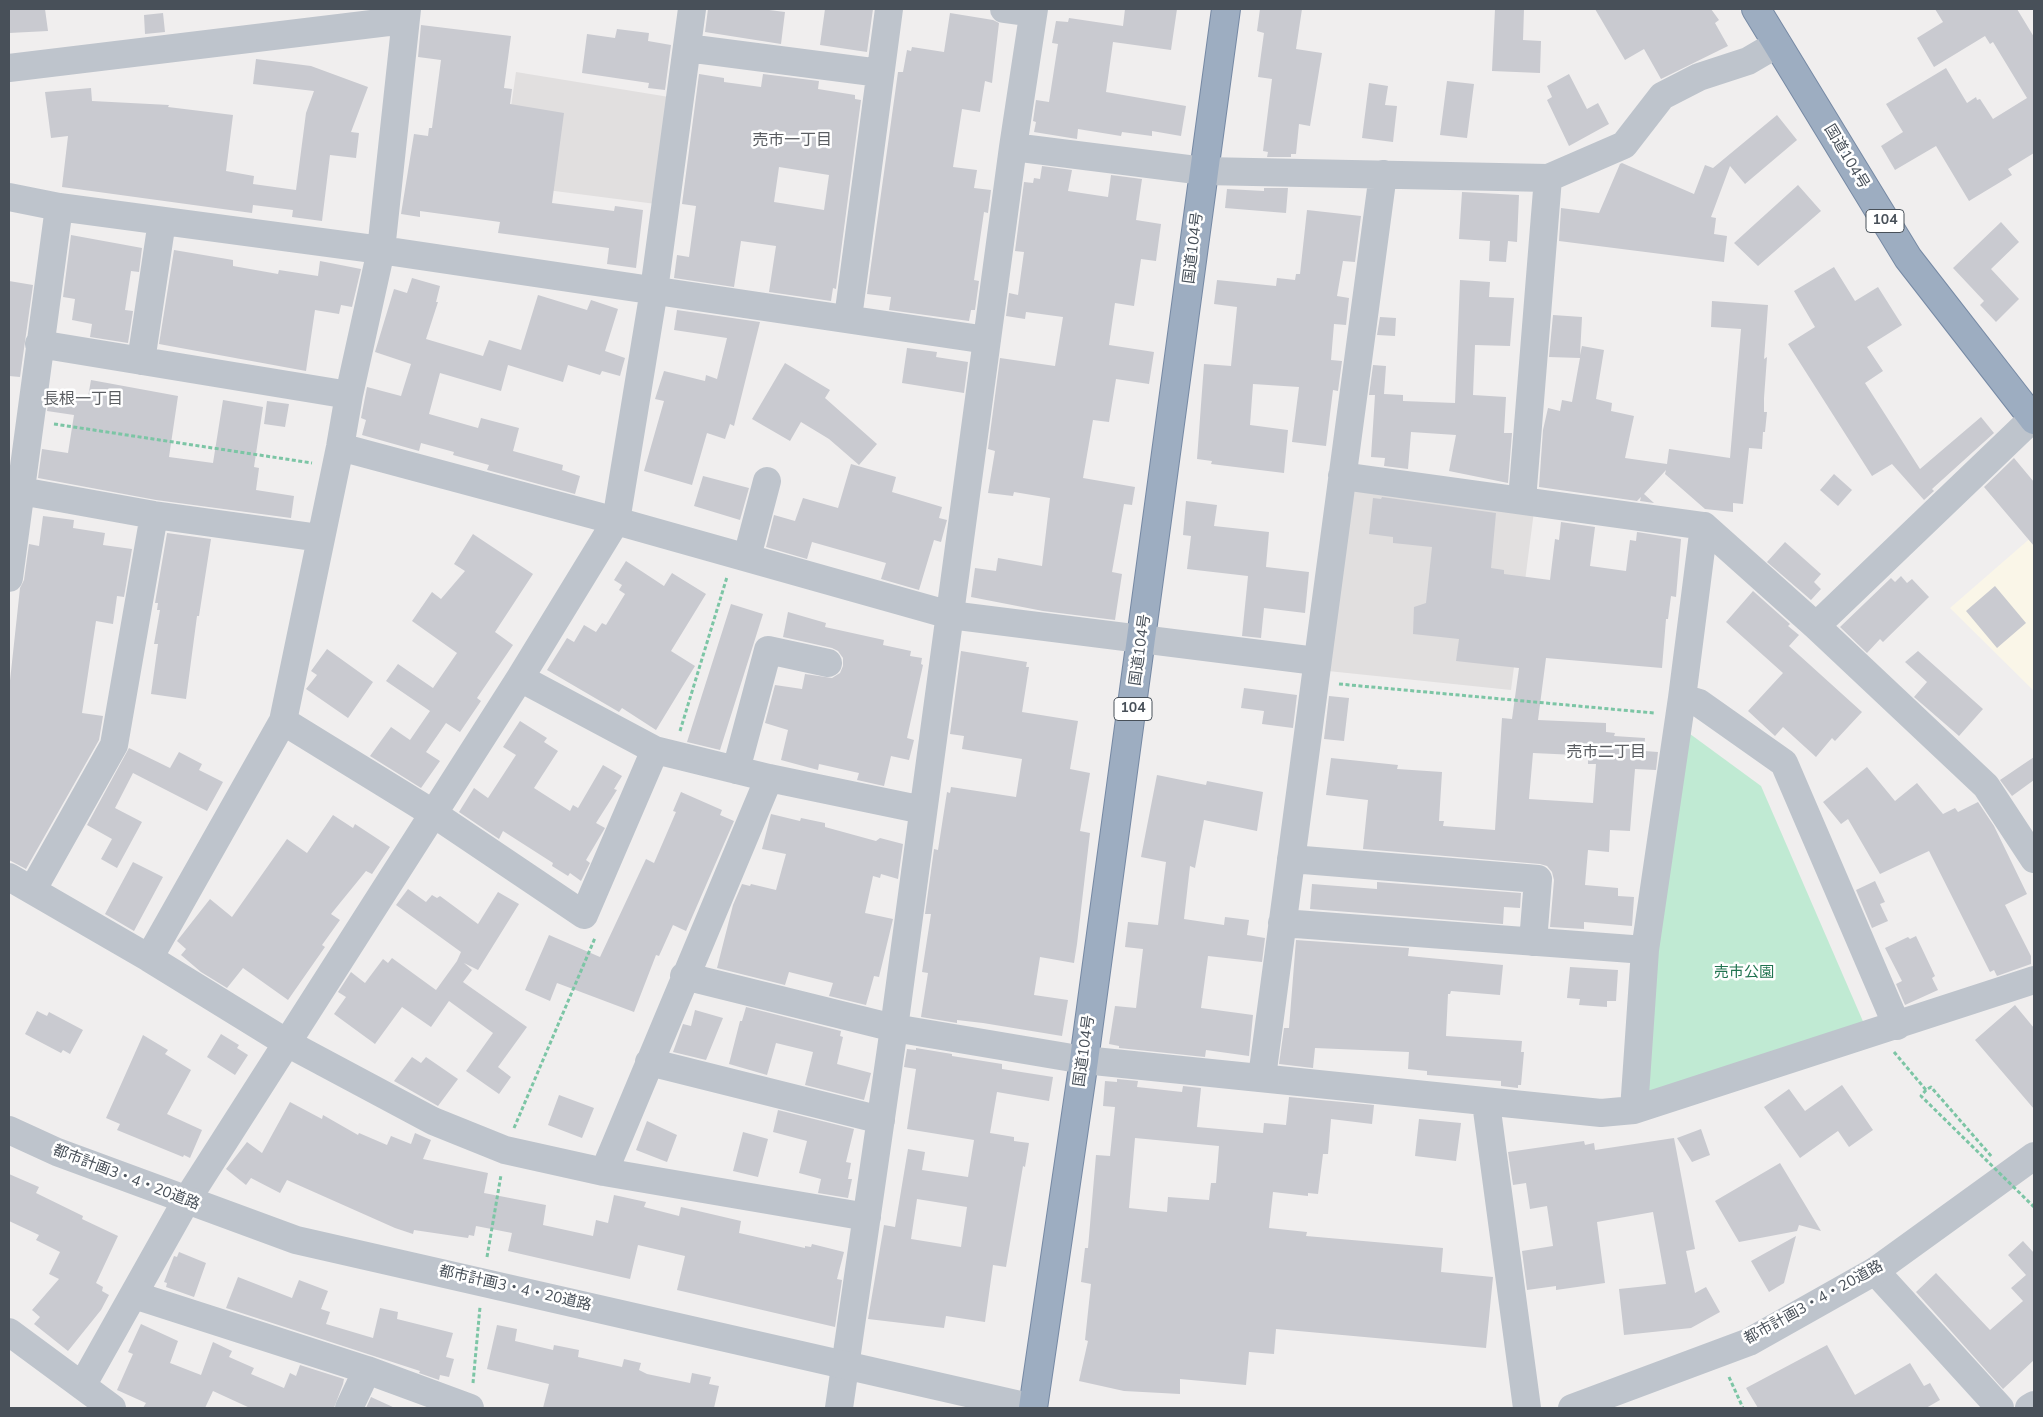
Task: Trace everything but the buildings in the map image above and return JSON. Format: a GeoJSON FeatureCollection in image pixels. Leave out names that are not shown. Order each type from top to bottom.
{"type":"FeatureCollection","features":[{"type":"Feature","properties":{"kind":"highway","name":"国道104号"},"geometry":{"type":"LineString","coordinates":[[1033,1408],[1084,1060],[1226,9]]}},
{"type":"Feature","properties":{"kind":"highway","name":"国道104号"},"geometry":{"type":"LineString","coordinates":[[1756,9],[1908,258],[2034,418]]}},
{"type":"Feature","properties":{"kind":"street"},"geometry":{"type":"LineString","coordinates":[[82,1386],[186,1201],[520,678],[616,520],[654,290],[692,9]]}},
{"type":"Feature","properties":{"kind":"street"},"geometry":{"type":"LineString","coordinates":[[848,318],[889,9]]}},
{"type":"Feature","properties":{"kind":"street"},"geometry":{"type":"LineString","coordinates":[[839,1408],[894,1028],[1013,146],[1034,11],[1004,9]]}},
{"type":"Feature","properties":{"kind":"street"},"geometry":{"type":"LineString","coordinates":[[9,68],[406,15],[381,250],[349,395],[283,721],[149,958]]}},
{"type":"Feature","properties":{"kind":"street"},"geometry":{"type":"LineString","coordinates":[[1013,146],[1204,171],[1548,178],[1624,145],[1662,96],[1699,77],[1748,61],[1777,44]]}},
{"type":"Feature","properties":{"kind":"street"},"geometry":{"type":"LineString","coordinates":[[687,48],[880,74]]}},
{"type":"Feature","properties":{"kind":"street"},"geometry":{"type":"LineString","coordinates":[[1262,1077],[1383,174]]}},
{"type":"Feature","properties":{"kind":"street"},"geometry":{"type":"LineString","coordinates":[[1522,500],[1548,178]]}},
{"type":"Feature","properties":{"kind":"street"},"geometry":{"type":"LineString","coordinates":[[9,197],[59,207],[381,250],[987,340]]}},
{"type":"Feature","properties":{"kind":"street"},"geometry":{"type":"LineString","coordinates":[[9,578],[39,344],[59,207]]}},
{"type":"Feature","properties":{"kind":"street"},"geometry":{"type":"LineString","coordinates":[[141,361],[162,221]]}},
{"type":"Feature","properties":{"kind":"street"},"geometry":{"type":"LineString","coordinates":[[39,344],[349,395]]}},
{"type":"Feature","properties":{"kind":"street"},"geometry":{"type":"LineString","coordinates":[[1816,626],[2034,418]]}},
{"type":"Feature","properties":{"kind":"street"},"geometry":{"type":"LineString","coordinates":[[340,447],[616,520],[950,615],[1142,639],[1315,671]]}},
{"type":"Feature","properties":{"kind":"street"},"geometry":{"type":"LineString","coordinates":[[1342,476],[1704,526],[1816,626],[1986,786],[2034,859]]}},
{"type":"Feature","properties":{"kind":"street"},"geometry":{"type":"LineString","coordinates":[[747,558],[767,481]]}},
{"type":"Feature","properties":{"kind":"street"},"geometry":{"type":"LineString","coordinates":[[21,491],[154,515],[320,538]]}},
{"type":"Feature","properties":{"kind":"street"},"geometry":{"type":"LineString","coordinates":[[33,889],[114,745],[154,515]]}},
{"type":"Feature","properties":{"kind":"street"},"geometry":{"type":"LineString","coordinates":[[1634,1110],[1644,950],[1680,707],[1704,526]]}},
{"type":"Feature","properties":{"kind":"street"},"geometry":{"type":"LineString","coordinates":[[736,770],[768,650],[828,663]]}},
{"type":"Feature","properties":{"kind":"street"},"geometry":{"type":"LineString","coordinates":[[520,678],[655,750],[769,778],[923,810]]}},
{"type":"Feature","properties":{"kind":"street"},"geometry":{"type":"LineString","coordinates":[[1680,707],[1699,703],[1784,763],[1887,1029]]}},
{"type":"Feature","properties":{"kind":"street"},"geometry":{"type":"LineString","coordinates":[[283,721],[434,814],[584,915],[655,750]]}},
{"type":"Feature","properties":{"kind":"street"},"geometry":{"type":"LineString","coordinates":[[604,1172],[684,976],[769,778]]}},
{"type":"Feature","properties":{"kind":"street"},"geometry":{"type":"LineString","coordinates":[[1291,859],[1538,879],[1533,942]]}},
{"type":"Feature","properties":{"kind":"street"},"geometry":{"type":"LineString","coordinates":[[9,877],[33,889],[149,958],[286,1043],[433,1121],[505,1150],[604,1172],[867,1217]]}},
{"type":"Feature","properties":{"kind":"street"},"geometry":{"type":"LineString","coordinates":[[1282,923],[1644,950]]}},
{"type":"Feature","properties":{"kind":"street"},"geometry":{"type":"LineString","coordinates":[[684,976],[894,1028],[1084,1060],[1262,1077],[1486,1103],[1602,1113],[1634,1110],[2034,980]]}},
{"type":"Feature","properties":{"kind":"street"},"geometry":{"type":"LineString","coordinates":[[649,1062],[881,1120]]}},
{"type":"Feature","properties":{"kind":"street"},"geometry":{"type":"LineString","coordinates":[[1486,1103],[1527,1408]]}},
{"type":"Feature","properties":{"kind":"street","name":"都市計画3・4・20道路"},"geometry":{"type":"LineString","coordinates":[[9,1130],[57,1152],[296,1240],[1033,1408]]}},
{"type":"Feature","properties":{"kind":"street","name":"都市計画3・4・20道路"},"geometry":{"type":"LineString","coordinates":[[1572,1408],[1749,1342],[1875,1271],[2034,1156]]}},
{"type":"Feature","properties":{"kind":"street"},"geometry":{"type":"LineString","coordinates":[[1875,1271],[2000,1408]]}},
{"type":"Feature","properties":{"kind":"street"},"geometry":{"type":"LineString","coordinates":[[134,1295],[460,1402]]}},
{"type":"Feature","properties":{"kind":"street"},"geometry":{"type":"LineString","coordinates":[[9,1332],[112,1408]]}},
{"type":"Feature","properties":{"kind":"street"},"geometry":{"type":"LineString","coordinates":[[349,1408],[367,1370]]}},
{"type":"Feature","properties":{"kind":"street"},"geometry":{"type":"LineString","coordinates":[[2029,1408],[2034,1405]]}},
{"type":"Feature","properties":{"kind":"path"},"geometry":{"type":"LineString","coordinates":[[1315,671],[1680,707]]}},
{"type":"Feature","properties":{"kind":"path"},"geometry":{"type":"LineString","coordinates":[[1887,1029],[1926,1090]]}},
{"type":"Feature","properties":{"kind":"path"},"geometry":{"type":"LineString","coordinates":[[1993,1157],[1931,1087],[1926,1090],[1921,1096],[2034,1207]]}},
{"type":"Feature","properties":{"kind":"path"},"geometry":{"type":"LineString","coordinates":[[460,1402],[480,1307]]}},
{"type":"Feature","properties":{"kind":"path"},"geometry":{"type":"LineString","coordinates":[[1729,1377],[1743,1408]]}},
{"type":"Feature","properties":{"kind":"shaded area"},"geometry":{"type":"Polygon","coordinates":[[[516,72],[669,97],[656,204],[500,184],[516,72]]]}},
{"type":"Feature","properties":{"kind":"shaded area"},"geometry":{"type":"Polygon","coordinates":[[[1354,489],[1534,511],[1511,690],[1328,671],[1354,489]]]}},
{"type":"Feature","properties":{"kind":"shaded area"},"geometry":{"type":"Polygon","coordinates":[[[2034,535],[2034,691],[1950,608],[2034,535]]]}},
{"type":"Feature","properties":{"kind":"green space","name":"売市公園"},"geometry":{"type":"Polygon","coordinates":[[[1686,731],[1761,786],[1865,1026],[1649,1098],[1646,1031],[1686,731]]]}},
{"type":"Feature","properties":{"kind":"district","name":"売市一丁目"},"geometry":{"type":"Point","coordinates":[792,141]}},
{"type":"Feature","properties":{"kind":"district","name":"長根一丁目"},"geometry":{"type":"Point","coordinates":[83,400]}},
{"type":"Feature","properties":{"kind":"district","name":"売市二丁目"},"geometry":{"type":"Point","coordinates":[1606,753]}}]}
